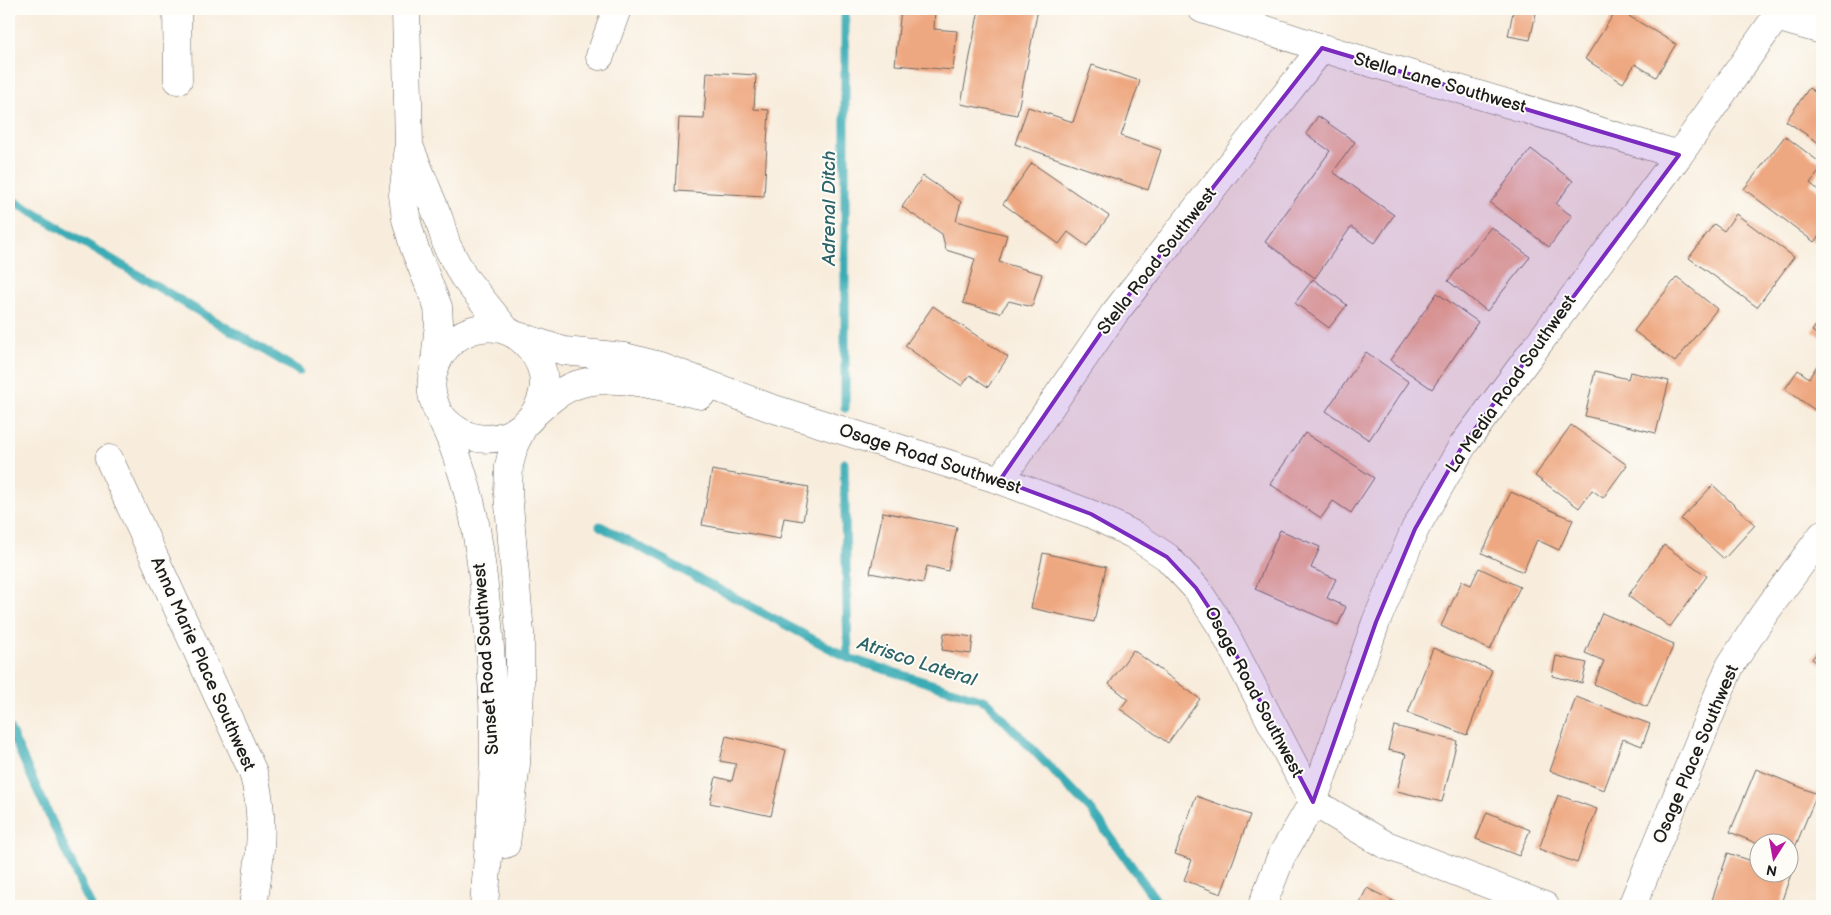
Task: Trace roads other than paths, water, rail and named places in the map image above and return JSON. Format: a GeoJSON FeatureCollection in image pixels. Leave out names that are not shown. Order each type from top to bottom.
{"type":"FeatureCollection","features":[{"type":"Feature","properties":{"kind":"street"},"geometry":{"type":"LineString","coordinates":[[177,9],[178,80]]}},
{"type":"Feature","properties":{"kind":"street"},"geometry":{"type":"LineString","coordinates":[[406,9],[409,147],[403,195],[406,219],[414,246],[438,306],[439,323],[431,391],[442,417],[455,430],[481,439],[499,438],[529,420],[543,391],[542,374],[536,356],[524,341],[511,333],[463,276],[447,246],[409,147]]}},
{"type":"Feature","properties":{"kind":"street"},"geometry":{"type":"LineString","coordinates":[[600,56],[617,9]]}},
{"type":"Feature","properties":{"kind":"street","name":"Stella Lane Southwest"},"geometry":{"type":"LineString","coordinates":[[1202,9],[1322,48],[1678,154]]}},
{"type":"Feature","properties":{"kind":"street"},"geometry":{"type":"LineString","coordinates":[[1775,13],[1822,30]]}},
{"type":"Feature","properties":{"kind":"street","name":"La Media Road Southwest"},"geometry":{"type":"LineString","coordinates":[[1262,906],[1281,857],[1313,802],[1376,622],[1420,521],[1463,445],[1678,154],[1775,13]]}},
{"type":"Feature","properties":{"kind":"street","name":"Stella Road Southwest"},"geometry":{"type":"LineString","coordinates":[[1000,480],[1114,314],[1322,48]]}},
{"type":"Feature","properties":{"kind":"street"},"geometry":{"type":"LineString","coordinates":[[435,363],[452,340],[468,331],[488,328],[511,333]]}},
{"type":"Feature","properties":{"kind":"street","name":"Osage Road Southwest"},"geometry":{"type":"LineString","coordinates":[[511,333],[564,351],[606,354],[642,361],[768,407],[1000,480],[1091,514],[1134,535],[1172,564],[1196,588],[1221,626],[1313,802]]}},
{"type":"Feature","properties":{"kind":"street","name":"Osage Road Southwest"},"geometry":{"type":"LineString","coordinates":[[529,420],[551,399],[578,384],[614,379],[768,407]]}},
{"type":"Feature","properties":{"kind":"street","name":"Sunset Road Southwest"},"geometry":{"type":"LineString","coordinates":[[442,417],[461,471],[475,526],[492,695],[493,785],[484,906]]}},
{"type":"Feature","properties":{"kind":"street","name":"Sunset Road Southwest"},"geometry":{"type":"LineString","coordinates":[[492,906],[506,841],[516,764],[520,690],[520,633],[508,493],[509,466],[514,445],[529,420]]}},
{"type":"Feature","properties":{"kind":"street","name":"Anna Marie Place Southwest"},"geometry":{"type":"LineString","coordinates":[[109,459],[253,772],[260,798],[262,824],[261,850],[253,906]]}},
{"type":"Feature","properties":{"kind":"street","name":"Osage Place Southwest"},"geometry":{"type":"LineString","coordinates":[[1632,906],[1730,666],[1764,614],[1822,535]]}},
{"type":"Feature","properties":{"kind":"street"},"geometry":{"type":"LineString","coordinates":[[1313,802],[1384,844],[1545,906]]}},
{"type":"Feature","properties":{"kind":"waterway","name":"Adrenal Ditch"},"geometry":{"type":"LineString","coordinates":[[845,9],[845,408]]}},
{"type":"Feature","properties":{"kind":"waterway"},"geometry":{"type":"LineString","coordinates":[[9,198],[299,371]]}},
{"type":"Feature","properties":{"kind":"waterway","name":"Adrenal Ditch"},"geometry":{"type":"LineString","coordinates":[[844,463],[848,658]]}},
{"type":"Feature","properties":{"kind":"waterway","name":"Atrisco Lateral"},"geometry":{"type":"LineString","coordinates":[[600,526],[848,658],[986,701],[1091,810],[1160,906]]}},
{"type":"Feature","properties":{"kind":"waterway"},"geometry":{"type":"LineString","coordinates":[[9,728],[91,906]]}}]}
